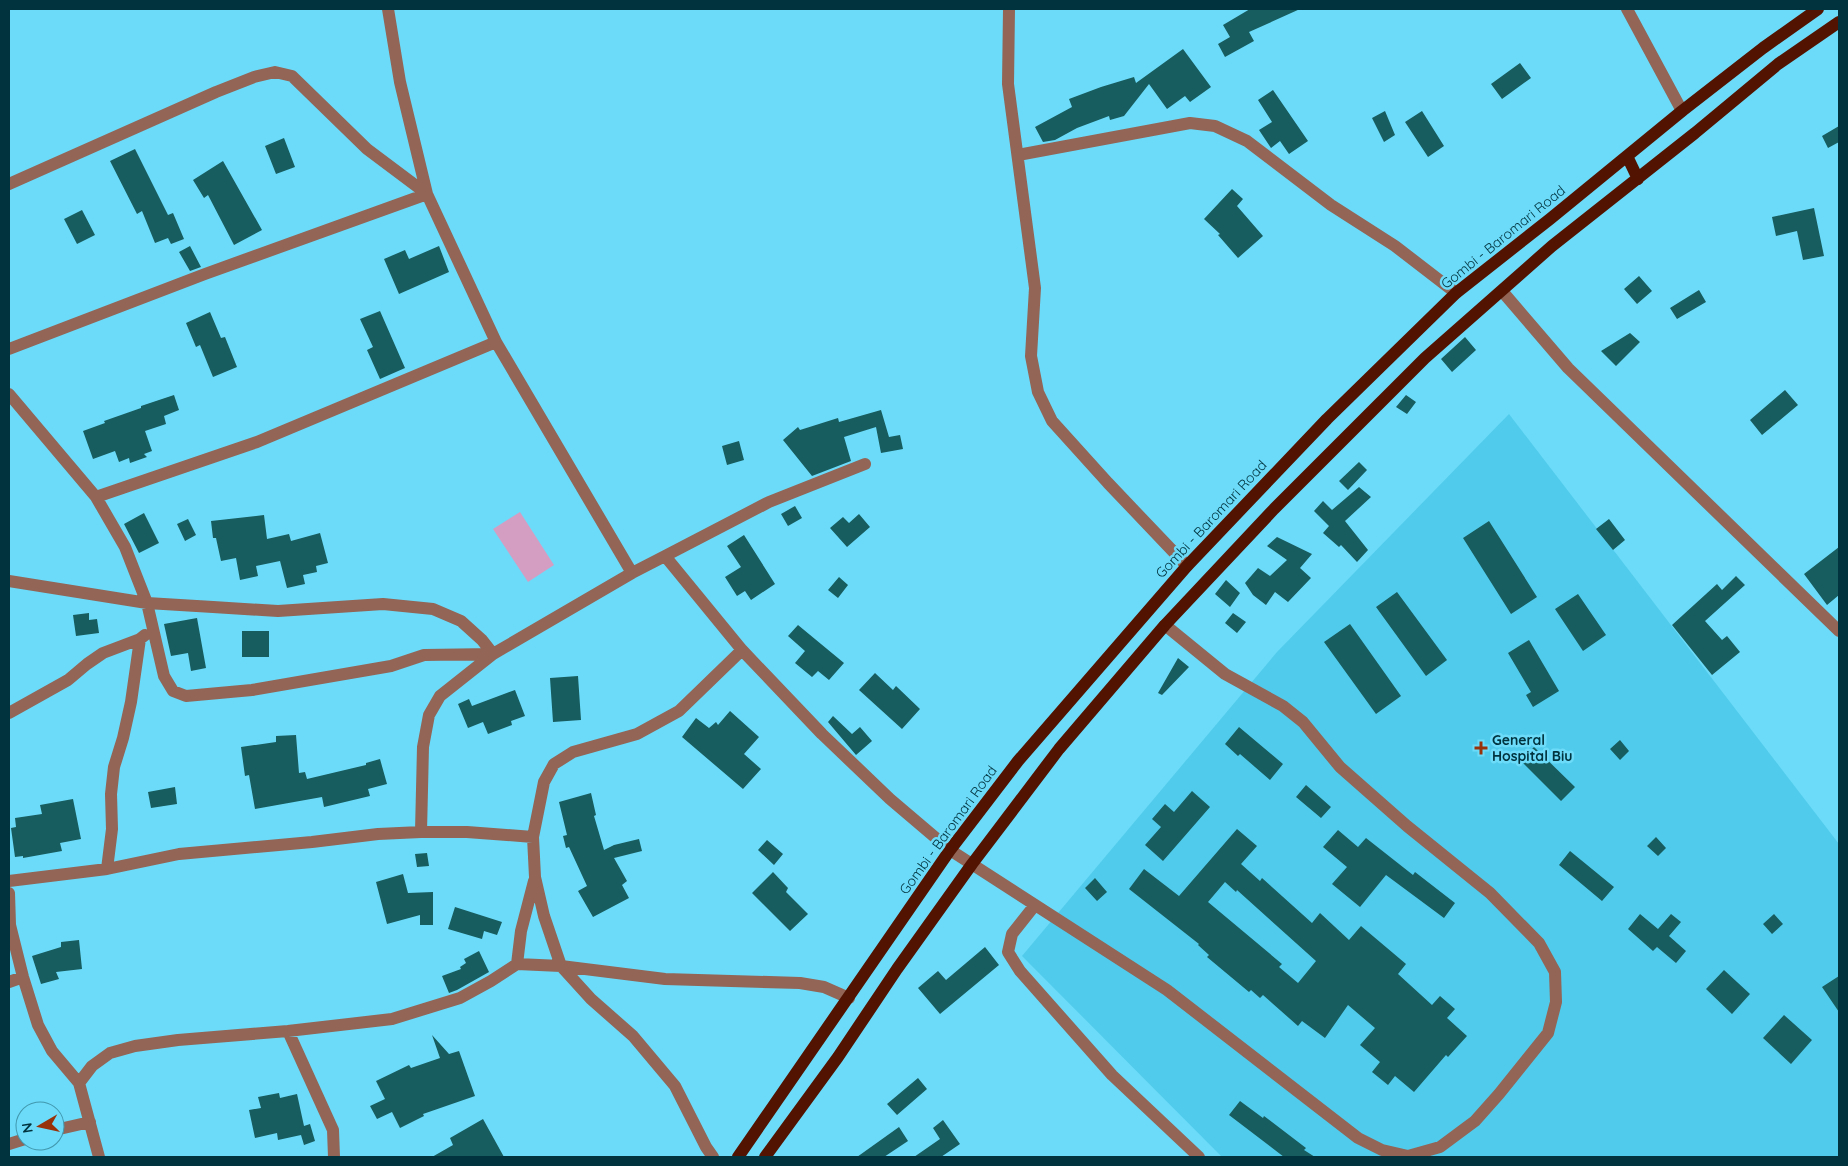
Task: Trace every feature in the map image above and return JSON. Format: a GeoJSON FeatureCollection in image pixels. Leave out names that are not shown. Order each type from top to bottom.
{"type":"FeatureCollection","features":[{"type":"Feature","properties":{"kind":"main road","name":"Gombi - Baromari Road"},"geometry":{"type":"LineString","coordinates":[[738,1157],[950,850],[1018,761],[1187,566],[1327,419],[1456,293],[1763,48],[1818,9]]}},
{"type":"Feature","properties":{"kind":"main road"},"geometry":{"type":"LineString","coordinates":[[765,1157],[838,1057],[897,969],[972,864],[1059,749],[1165,625],[1274,509],[1425,358],[1552,246],[1638,179],[1778,64],[1839,22]]}},
{"type":"Feature","properties":{"kind":"main road"},"geometry":{"type":"LineString","coordinates":[[1627,156],[1638,179]]}},
{"type":"Feature","properties":{"kind":"street"},"geometry":{"type":"LineString","coordinates":[[388,9],[400,82],[427,194],[496,342],[632,573]]}},
{"type":"Feature","properties":{"kind":"street"},"geometry":{"type":"LineString","coordinates":[[1009,9],[1008,84],[1035,288],[1031,356],[1038,392],[1052,421],[1187,566]]}},
{"type":"Feature","properties":{"kind":"street"},"geometry":{"type":"LineString","coordinates":[[1627,9],[1682,112]]}},
{"type":"Feature","properties":{"kind":"street"},"geometry":{"type":"LineString","coordinates":[[9,184],[216,92],[254,77],[275,72],[292,76],[367,149],[427,194]]}},
{"type":"Feature","properties":{"kind":"street"},"geometry":{"type":"LineString","coordinates":[[1018,155],[1190,123],[1216,126],[1247,141],[1331,205],[1395,246],[1456,293]]}},
{"type":"Feature","properties":{"kind":"street"},"geometry":{"type":"LineString","coordinates":[[9,349],[205,274],[427,194]]}},
{"type":"Feature","properties":{"kind":"street"},"geometry":{"type":"LineString","coordinates":[[1502,291],[1568,368],[1839,630]]}},
{"type":"Feature","properties":{"kind":"street"},"geometry":{"type":"LineString","coordinates":[[96,497],[257,442],[496,342]]}},
{"type":"Feature","properties":{"kind":"street"},"geometry":{"type":"LineString","coordinates":[[9,394],[96,497],[125,547],[147,603],[164,676],[173,692],[186,696],[252,690],[390,666],[424,655],[493,654]]}},
{"type":"Feature","properties":{"kind":"street"},"geometry":{"type":"LineString","coordinates":[[421,832],[423,746],[429,715],[440,696],[493,654],[632,573],[769,502],[865,464]]}},
{"type":"Feature","properties":{"kind":"street"},"geometry":{"type":"LineString","coordinates":[[665,556],[742,650],[822,734],[890,799],[950,850],[1167,990],[1358,1138],[1382,1150],[1408,1156],[1440,1147],[1475,1121],[1548,1033],[1556,1002],[1555,972],[1539,943],[1490,893],[1407,826],[1340,767],[1303,722],[1283,706],[1224,674],[1165,625]]}},
{"type":"Feature","properties":{"kind":"street"},"geometry":{"type":"LineString","coordinates":[[9,581],[147,603],[278,610],[383,604],[433,609],[461,621],[482,640],[493,654]]}},
{"type":"Feature","properties":{"kind":"street"},"geometry":{"type":"LineString","coordinates":[[9,713],[68,680],[103,653],[140,639],[154,628]]}},
{"type":"Feature","properties":{"kind":"street"},"geometry":{"type":"LineString","coordinates":[[107,869],[112,829],[111,794],[114,766],[123,738],[131,702],[140,639]]}},
{"type":"Feature","properties":{"kind":"street"},"geometry":{"type":"LineString","coordinates":[[713,1157],[675,1086],[633,1036],[591,999],[562,966],[544,916],[535,877],[533,836],[544,782],[554,764],[573,752],[637,734],[679,712],[742,650]]}},
{"type":"Feature","properties":{"kind":"street"},"geometry":{"type":"LineString","coordinates":[[9,880],[107,869],[179,854],[378,834],[466,832],[533,836]]}},
{"type":"Feature","properties":{"kind":"street"},"geometry":{"type":"LineString","coordinates":[[517,964],[522,931],[535,877]]}},
{"type":"Feature","properties":{"kind":"street"},"geometry":{"type":"LineString","coordinates":[[9,892],[10,925],[23,977],[38,1025],[52,1051],[79,1083],[99,1157]]}},
{"type":"Feature","properties":{"kind":"street"},"geometry":{"type":"LineString","coordinates":[[1035,905],[1012,934],[1008,952],[1020,971],[1112,1075],[1199,1157]]}},
{"type":"Feature","properties":{"kind":"street"},"geometry":{"type":"LineString","coordinates":[[79,1083],[92,1066],[110,1053],[135,1046],[392,1019],[460,998],[517,964],[562,966],[665,978],[800,983],[824,987],[849,998]]}},
{"type":"Feature","properties":{"kind":"street"},"geometry":{"type":"LineString","coordinates":[[9,982],[23,977]]}},
{"type":"Feature","properties":{"kind":"street"},"geometry":{"type":"LineString","coordinates":[[288,1031],[333,1130],[334,1157]]}},
{"type":"Feature","properties":{"kind":"street"},"geometry":{"type":"LineString","coordinates":[[65,1128],[90,1122]]}},
{"type":"Feature","properties":{"kind":"shaded area","name":"General Hospital Biu"},"geometry":{"type":"Polygon","coordinates":[[[1509,414],[1839,844],[1839,1157],[1222,1157],[1022,956],[1277,652],[1509,414]]]}},
{"type":"Feature","properties":{"kind":"shaded area"},"geometry":{"type":"Polygon","coordinates":[[[520,512],[554,565],[528,582],[493,529],[520,512]]]}},
{"type":"Feature","properties":{"kind":"building"},"geometry":{"type":"Polygon","coordinates":[[[1250,9],[1300,9],[1249,32],[1254,41],[1225,57],[1218,44],[1230,37],[1223,25],[1250,9]]]}},
{"type":"Feature","properties":{"kind":"building"},"geometry":{"type":"Polygon","coordinates":[[[1183,49],[1211,87],[1190,102],[1185,96],[1167,109],[1149,84],[1124,116],[1110,120],[1109,116],[1077,128],[1055,140],[1043,142],[1035,127],[1072,107],[1069,99],[1134,77],[1136,83],[1183,49]]]}},
{"type":"Feature","properties":{"kind":"building"},"geometry":{"type":"Polygon","coordinates":[[[1520,63],[1531,78],[1502,99],[1491,84],[1520,63]]]}},
{"type":"Feature","properties":{"kind":"building"},"geometry":{"type":"Polygon","coordinates":[[[1273,90],[1308,141],[1289,154],[1280,141],[1271,148],[1259,130],[1272,122],[1258,100],[1273,90]]]}},
{"type":"Feature","properties":{"kind":"building"},"geometry":{"type":"Polygon","coordinates":[[[1385,111],[1395,135],[1384,142],[1372,118],[1385,111]]]}},
{"type":"Feature","properties":{"kind":"building"},"geometry":{"type":"Polygon","coordinates":[[[1422,111],[1444,146],[1428,157],[1405,122],[1422,111]]]}},
{"type":"Feature","properties":{"kind":"building"},"geometry":{"type":"Polygon","coordinates":[[[1839,126],[1839,142],[1828,148],[1822,136],[1839,126]]]}},
{"type":"Feature","properties":{"kind":"building"},"geometry":{"type":"Polygon","coordinates":[[[284,138],[295,167],[276,174],[265,146],[284,138]]]}},
{"type":"Feature","properties":{"kind":"building"},"geometry":{"type":"Polygon","coordinates":[[[135,149],[168,215],[173,213],[184,239],[171,244],[168,238],[155,243],[142,211],[137,214],[110,161],[135,149]]]}},
{"type":"Feature","properties":{"kind":"building"},"geometry":{"type":"Polygon","coordinates":[[[223,161],[262,230],[234,245],[208,195],[204,198],[193,180],[223,161]]]}},
{"type":"Feature","properties":{"kind":"building"},"geometry":{"type":"Polygon","coordinates":[[[1232,189],[1243,199],[1237,206],[1263,236],[1238,258],[1218,235],[1220,234],[1204,219],[1232,189]]]}},
{"type":"Feature","properties":{"kind":"building"},"geometry":{"type":"Polygon","coordinates":[[[1814,208],[1824,256],[1803,260],[1797,231],[1776,236],[1772,217],[1814,208]]]}},
{"type":"Feature","properties":{"kind":"building"},"geometry":{"type":"Polygon","coordinates":[[[82,210],[95,235],[77,244],[64,219],[82,210]]]}},
{"type":"Feature","properties":{"kind":"building"},"geometry":{"type":"Polygon","coordinates":[[[190,246],[201,267],[190,271],[179,252],[190,246]]]}},
{"type":"Feature","properties":{"kind":"building"},"geometry":{"type":"Polygon","coordinates":[[[439,246],[449,272],[399,294],[384,259],[405,250],[409,259],[439,246]]]}},
{"type":"Feature","properties":{"kind":"building"},"geometry":{"type":"Polygon","coordinates":[[[1639,276],[1652,291],[1637,304],[1624,289],[1639,276]]]}},
{"type":"Feature","properties":{"kind":"building"},"geometry":{"type":"Polygon","coordinates":[[[1699,290],[1706,302],[1677,319],[1670,308],[1699,290]]]}},
{"type":"Feature","properties":{"kind":"building"},"geometry":{"type":"Polygon","coordinates":[[[380,311],[405,368],[380,379],[367,350],[373,347],[360,319],[380,311]]]}},
{"type":"Feature","properties":{"kind":"building"},"geometry":{"type":"Polygon","coordinates":[[[210,312],[221,338],[225,337],[237,367],[213,377],[200,345],[196,347],[186,323],[210,312]]]}},
{"type":"Feature","properties":{"kind":"building"},"geometry":{"type":"Polygon","coordinates":[[[1630,333],[1640,342],[1616,366],[1601,351],[1630,333]]]}},
{"type":"Feature","properties":{"kind":"building"},"geometry":{"type":"Polygon","coordinates":[[[1465,337],[1476,350],[1452,372],[1441,359],[1465,337]]]}},
{"type":"Feature","properties":{"kind":"building"},"geometry":{"type":"Polygon","coordinates":[[[1785,390],[1798,405],[1762,435],[1750,420],[1785,390]]]}},
{"type":"Feature","properties":{"kind":"building"},"geometry":{"type":"Polygon","coordinates":[[[174,395],[179,410],[164,416],[166,424],[145,431],[152,451],[144,454],[147,457],[130,463],[129,458],[119,462],[115,451],[93,459],[83,431],[105,423],[104,421],[141,408],[141,406],[174,395]]]}},
{"type":"Feature","properties":{"kind":"building"},"geometry":{"type":"Polygon","coordinates":[[[1406,395],[1416,402],[1407,414],[1396,407],[1406,395]]]}},
{"type":"Feature","properties":{"kind":"building"},"geometry":{"type":"Polygon","coordinates":[[[881,410],[889,437],[900,435],[903,449],[881,453],[876,427],[844,437],[851,461],[812,476],[783,440],[798,427],[800,430],[838,418],[839,422],[881,410]]]}},
{"type":"Feature","properties":{"kind":"building"},"geometry":{"type":"Polygon","coordinates":[[[739,441],[744,460],[727,465],[722,446],[739,441]]]}},
{"type":"Feature","properties":{"kind":"building"},"geometry":{"type":"Polygon","coordinates":[[[1359,462],[1367,470],[1348,490],[1339,481],[1359,462]]]}},
{"type":"Feature","properties":{"kind":"building"},"geometry":{"type":"Polygon","coordinates":[[[1359,487],[1371,497],[1345,521],[1368,550],[1357,562],[1341,545],[1339,547],[1323,533],[1329,526],[1314,511],[1323,501],[1332,510],[1359,487]]]}},
{"type":"Feature","properties":{"kind":"building"},"geometry":{"type":"Polygon","coordinates":[[[795,506],[802,518],[788,526],[781,514],[795,506]]]}},
{"type":"Feature","properties":{"kind":"building"},"geometry":{"type":"Polygon","coordinates":[[[144,513],[159,543],[139,553],[124,524],[144,513]]]}},
{"type":"Feature","properties":{"kind":"building"},"geometry":{"type":"Polygon","coordinates":[[[859,514],[870,527],[847,547],[830,528],[843,517],[849,523],[859,514]]]}},
{"type":"Feature","properties":{"kind":"building"},"geometry":{"type":"Polygon","coordinates":[[[264,515],[267,539],[289,534],[291,541],[320,533],[328,563],[316,566],[317,572],[303,575],[305,584],[287,588],[280,561],[256,566],[258,576],[240,580],[236,558],[221,561],[216,538],[213,538],[211,521],[264,515]]]}},
{"type":"Feature","properties":{"kind":"building"},"geometry":{"type":"Polygon","coordinates":[[[188,519],[196,535],[185,541],[177,524],[188,519]]]}},
{"type":"Feature","properties":{"kind":"building"},"geometry":{"type":"Polygon","coordinates":[[[1609,519],[1625,540],[1613,550],[1596,529],[1609,519]]]}},
{"type":"Feature","properties":{"kind":"building"},"geometry":{"type":"Polygon","coordinates":[[[1489,521],[1537,597],[1511,614],[1463,538],[1489,521]]]}},
{"type":"Feature","properties":{"kind":"building"},"geometry":{"type":"Polygon","coordinates":[[[744,535],[775,584],[751,600],[745,591],[737,596],[725,577],[741,567],[727,546],[744,535]]]}},
{"type":"Feature","properties":{"kind":"building"},"geometry":{"type":"Polygon","coordinates":[[[1277,537],[1312,554],[1300,568],[1311,578],[1288,602],[1275,592],[1266,605],[1253,595],[1245,583],[1258,568],[1270,576],[1287,560],[1267,546],[1277,537]]]}},
{"type":"Feature","properties":{"kind":"building"},"geometry":{"type":"Polygon","coordinates":[[[1839,547],[1839,595],[1827,605],[1804,574],[1839,547]]]}},
{"type":"Feature","properties":{"kind":"building"},"geometry":{"type":"Polygon","coordinates":[[[1736,576],[1745,585],[1705,621],[1722,640],[1727,636],[1740,652],[1712,675],[1672,625],[1717,584],[1722,590],[1736,576]]]}},
{"type":"Feature","properties":{"kind":"building"},"geometry":{"type":"Polygon","coordinates":[[[839,577],[848,585],[838,598],[828,590],[839,577]]]}},
{"type":"Feature","properties":{"kind":"building"},"geometry":{"type":"Polygon","coordinates":[[[1226,580],[1240,593],[1230,607],[1215,594],[1226,580]]]}},
{"type":"Feature","properties":{"kind":"building"},"geometry":{"type":"Polygon","coordinates":[[[1397,592],[1447,660],[1426,676],[1376,607],[1397,592]]]}},
{"type":"Feature","properties":{"kind":"building"},"geometry":{"type":"Polygon","coordinates":[[[1578,594],[1606,635],[1583,651],[1555,609],[1578,594]]]}},
{"type":"Feature","properties":{"kind":"building"},"geometry":{"type":"Polygon","coordinates":[[[89,613],[89,620],[97,619],[99,633],[76,636],[73,615],[89,613]]]}},
{"type":"Feature","properties":{"kind":"building"},"geometry":{"type":"Polygon","coordinates":[[[1233,613],[1246,622],[1237,633],[1225,623],[1233,613]]]}},
{"type":"Feature","properties":{"kind":"building"},"geometry":{"type":"Polygon","coordinates":[[[197,618],[206,668],[191,671],[188,653],[171,656],[164,624],[197,618]]]}},
{"type":"Feature","properties":{"kind":"building"},"geometry":{"type":"Polygon","coordinates":[[[1350,624],[1401,696],[1376,714],[1324,642],[1350,624]]]}},
{"type":"Feature","properties":{"kind":"building"},"geometry":{"type":"Polygon","coordinates":[[[798,625],[844,663],[829,680],[818,671],[812,677],[795,663],[805,651],[788,636],[798,625]]]}},
{"type":"Feature","properties":{"kind":"building"},"geometry":{"type":"Polygon","coordinates":[[[242,631],[269,631],[269,657],[242,657],[242,631]]]}},
{"type":"Feature","properties":{"kind":"building"},"geometry":{"type":"Polygon","coordinates":[[[1529,640],[1559,691],[1533,707],[1526,695],[1531,692],[1508,653],[1529,640]]]}},
{"type":"Feature","properties":{"kind":"building"},"geometry":{"type":"Polygon","coordinates":[[[1178,658],[1189,667],[1162,695],[1158,693],[1178,658]]]}},
{"type":"Feature","properties":{"kind":"building"},"geometry":{"type":"Polygon","coordinates":[[[875,673],[893,690],[896,686],[920,709],[902,729],[859,690],[875,673]]]}},
{"type":"Feature","properties":{"kind":"building"},"geometry":{"type":"Polygon","coordinates":[[[578,676],[581,720],[553,722],[550,678],[578,676]]]}},
{"type":"Feature","properties":{"kind":"building"},"geometry":{"type":"Polygon","coordinates":[[[515,690],[525,716],[511,721],[512,725],[488,734],[483,722],[468,728],[458,704],[469,699],[472,706],[515,690]]]}},
{"type":"Feature","properties":{"kind":"building"},"geometry":{"type":"Polygon","coordinates":[[[730,711],[759,737],[744,754],[761,769],[743,789],[682,737],[696,718],[709,728],[716,722],[718,725],[730,711]]]}},
{"type":"Feature","properties":{"kind":"building"},"geometry":{"type":"Polygon","coordinates":[[[833,716],[852,734],[860,727],[872,741],[856,755],[828,722],[833,716]]]}},
{"type":"Feature","properties":{"kind":"building"},"geometry":{"type":"Polygon","coordinates":[[[1239,727],[1283,764],[1270,780],[1240,754],[1238,756],[1225,744],[1239,727]]]}},
{"type":"Feature","properties":{"kind":"building"},"geometry":{"type":"Polygon","coordinates":[[[296,735],[299,773],[305,772],[307,779],[366,765],[366,763],[380,759],[387,784],[368,789],[370,796],[324,807],[322,797],[255,809],[249,775],[245,776],[241,747],[276,742],[276,736],[296,735]]]}},
{"type":"Feature","properties":{"kind":"building"},"geometry":{"type":"Polygon","coordinates":[[[1620,740],[1629,751],[1620,760],[1610,749],[1620,740]]]}},
{"type":"Feature","properties":{"kind":"building"},"geometry":{"type":"Polygon","coordinates":[[[1534,747],[1575,787],[1561,801],[1521,761],[1534,747]]]}},
{"type":"Feature","properties":{"kind":"building"},"geometry":{"type":"Polygon","coordinates":[[[1306,785],[1331,807],[1321,818],[1296,797],[1306,785]]]}},
{"type":"Feature","properties":{"kind":"building"},"geometry":{"type":"Polygon","coordinates":[[[175,787],[177,804],[151,808],[148,792],[175,787]]]}},
{"type":"Feature","properties":{"kind":"building"},"geometry":{"type":"Polygon","coordinates":[[[1192,791],[1210,807],[1163,861],[1145,845],[1161,827],[1152,819],[1165,804],[1174,812],[1192,791]]]}},
{"type":"Feature","properties":{"kind":"building"},"geometry":{"type":"Polygon","coordinates":[[[591,793],[596,815],[594,816],[604,850],[614,845],[639,839],[642,851],[614,858],[627,881],[622,885],[629,898],[593,917],[578,891],[587,886],[569,847],[566,848],[563,836],[567,835],[559,802],[591,793]]]}},
{"type":"Feature","properties":{"kind":"building"},"geometry":{"type":"Polygon","coordinates":[[[73,799],[81,839],[60,843],[62,851],[23,858],[23,856],[15,857],[11,828],[16,827],[15,818],[42,814],[40,805],[73,799]]]}},
{"type":"Feature","properties":{"kind":"building"},"geometry":{"type":"Polygon","coordinates":[[[1237,829],[1257,846],[1241,864],[1260,881],[1262,878],[1312,923],[1320,913],[1349,940],[1361,926],[1406,964],[1398,974],[1432,1005],[1440,996],[1455,1009],[1447,1018],[1467,1036],[1448,1057],[1446,1055],[1414,1092],[1395,1076],[1388,1085],[1372,1072],[1380,1062],[1360,1045],[1375,1028],[1348,1005],[1325,1038],[1302,1021],[1298,1026],[1263,995],[1260,998],[1251,990],[1249,992],[1207,957],[1209,955],[1199,944],[1129,889],[1144,869],[1179,896],[1237,829]],[[1225,882],[1208,902],[1282,964],[1279,967],[1298,983],[1316,961],[1237,890],[1236,892],[1225,882]]]}},
{"type":"Feature","properties":{"kind":"building"},"geometry":{"type":"Polygon","coordinates":[[[1338,830],[1358,847],[1366,838],[1413,875],[1415,872],[1455,903],[1444,918],[1386,875],[1360,907],[1332,884],[1347,867],[1323,847],[1338,830]]]}},
{"type":"Feature","properties":{"kind":"building"},"geometry":{"type":"Polygon","coordinates":[[[1656,837],[1666,848],[1658,856],[1647,846],[1656,837]]]}},
{"type":"Feature","properties":{"kind":"building"},"geometry":{"type":"Polygon","coordinates":[[[767,840],[783,854],[774,865],[758,850],[767,840]]]}},
{"type":"Feature","properties":{"kind":"building"},"geometry":{"type":"Polygon","coordinates":[[[1570,851],[1614,887],[1602,901],[1559,865],[1570,851]]]}},
{"type":"Feature","properties":{"kind":"building"},"geometry":{"type":"Polygon","coordinates":[[[427,853],[429,866],[417,867],[415,854],[427,853]]]}},
{"type":"Feature","properties":{"kind":"building"},"geometry":{"type":"Polygon","coordinates":[[[773,872],[788,888],[786,892],[808,914],[790,931],[752,893],[773,872]]]}},
{"type":"Feature","properties":{"kind":"building"},"geometry":{"type":"Polygon","coordinates":[[[403,874],[408,893],[433,892],[433,925],[420,925],[420,915],[387,924],[376,882],[403,874]]]}},
{"type":"Feature","properties":{"kind":"building"},"geometry":{"type":"Polygon","coordinates":[[[1095,878],[1107,892],[1097,901],[1085,888],[1095,878]]]}},
{"type":"Feature","properties":{"kind":"building"},"geometry":{"type":"Polygon","coordinates":[[[455,907],[502,922],[497,935],[484,931],[482,939],[448,929],[455,907]]]}},
{"type":"Feature","properties":{"kind":"building"},"geometry":{"type":"Polygon","coordinates":[[[1640,914],[1658,929],[1671,914],[1681,922],[1669,936],[1686,951],[1676,963],[1657,947],[1653,951],[1628,929],[1640,914]]]}},
{"type":"Feature","properties":{"kind":"building"},"geometry":{"type":"Polygon","coordinates":[[[1774,914],[1783,924],[1772,934],[1763,924],[1774,914]]]}},
{"type":"Feature","properties":{"kind":"building"},"geometry":{"type":"Polygon","coordinates":[[[79,940],[82,969],[56,972],[59,979],[41,984],[32,956],[61,947],[61,942],[79,940]]]}},
{"type":"Feature","properties":{"kind":"building"},"geometry":{"type":"Polygon","coordinates":[[[985,947],[999,965],[940,1014],[918,988],[938,971],[946,980],[985,947]]]}},
{"type":"Feature","properties":{"kind":"building"},"geometry":{"type":"Polygon","coordinates":[[[479,951],[489,972],[449,993],[442,976],[461,969],[460,967],[466,963],[464,959],[479,951]]]}},
{"type":"Feature","properties":{"kind":"building"},"geometry":{"type":"Polygon","coordinates":[[[1724,970],[1750,994],[1732,1014],[1706,989],[1724,970]]]}},
{"type":"Feature","properties":{"kind":"building"},"geometry":{"type":"Polygon","coordinates":[[[1839,976],[1839,1012],[1822,987],[1839,976]]]}},
{"type":"Feature","properties":{"kind":"building"},"geometry":{"type":"Polygon","coordinates":[[[1784,1015],[1812,1040],[1791,1064],[1763,1038],[1784,1015]]]}},
{"type":"Feature","properties":{"kind":"building"},"geometry":{"type":"Polygon","coordinates":[[[432,1035],[449,1054],[459,1051],[475,1096],[423,1114],[424,1116],[400,1128],[392,1112],[377,1119],[370,1106],[385,1099],[376,1081],[409,1065],[411,1068],[440,1058],[432,1035]]]}},
{"type":"Feature","properties":{"kind":"building"},"geometry":{"type":"Polygon","coordinates":[[[918,1078],[927,1089],[897,1115],[887,1104],[918,1078]]]}},
{"type":"Feature","properties":{"kind":"building"},"geometry":{"type":"Polygon","coordinates":[[[279,1093],[280,1098],[297,1094],[304,1126],[310,1124],[315,1141],[304,1145],[301,1135],[278,1140],[277,1133],[255,1138],[249,1110],[261,1108],[258,1097],[279,1093]]]}},
{"type":"Feature","properties":{"kind":"building"},"geometry":{"type":"Polygon","coordinates":[[[1240,1101],[1263,1118],[1264,1116],[1315,1157],[1284,1157],[1229,1115],[1240,1101]]]}},
{"type":"Feature","properties":{"kind":"building"},"geometry":{"type":"Polygon","coordinates":[[[483,1119],[504,1157],[432,1157],[453,1145],[450,1138],[483,1119]]]}},
{"type":"Feature","properties":{"kind":"building"},"geometry":{"type":"Polygon","coordinates":[[[943,1120],[960,1144],[941,1157],[914,1157],[940,1139],[933,1128],[943,1120]]]}},
{"type":"Feature","properties":{"kind":"building"},"geometry":{"type":"Polygon","coordinates":[[[899,1127],[908,1141],[884,1157],[857,1157],[899,1127]]]}},
{"type":"Feature","properties":{"kind":"place","name":"General Hospital Biu"},"geometry":{"type":"Point","coordinates":[1481,748]}}]}
